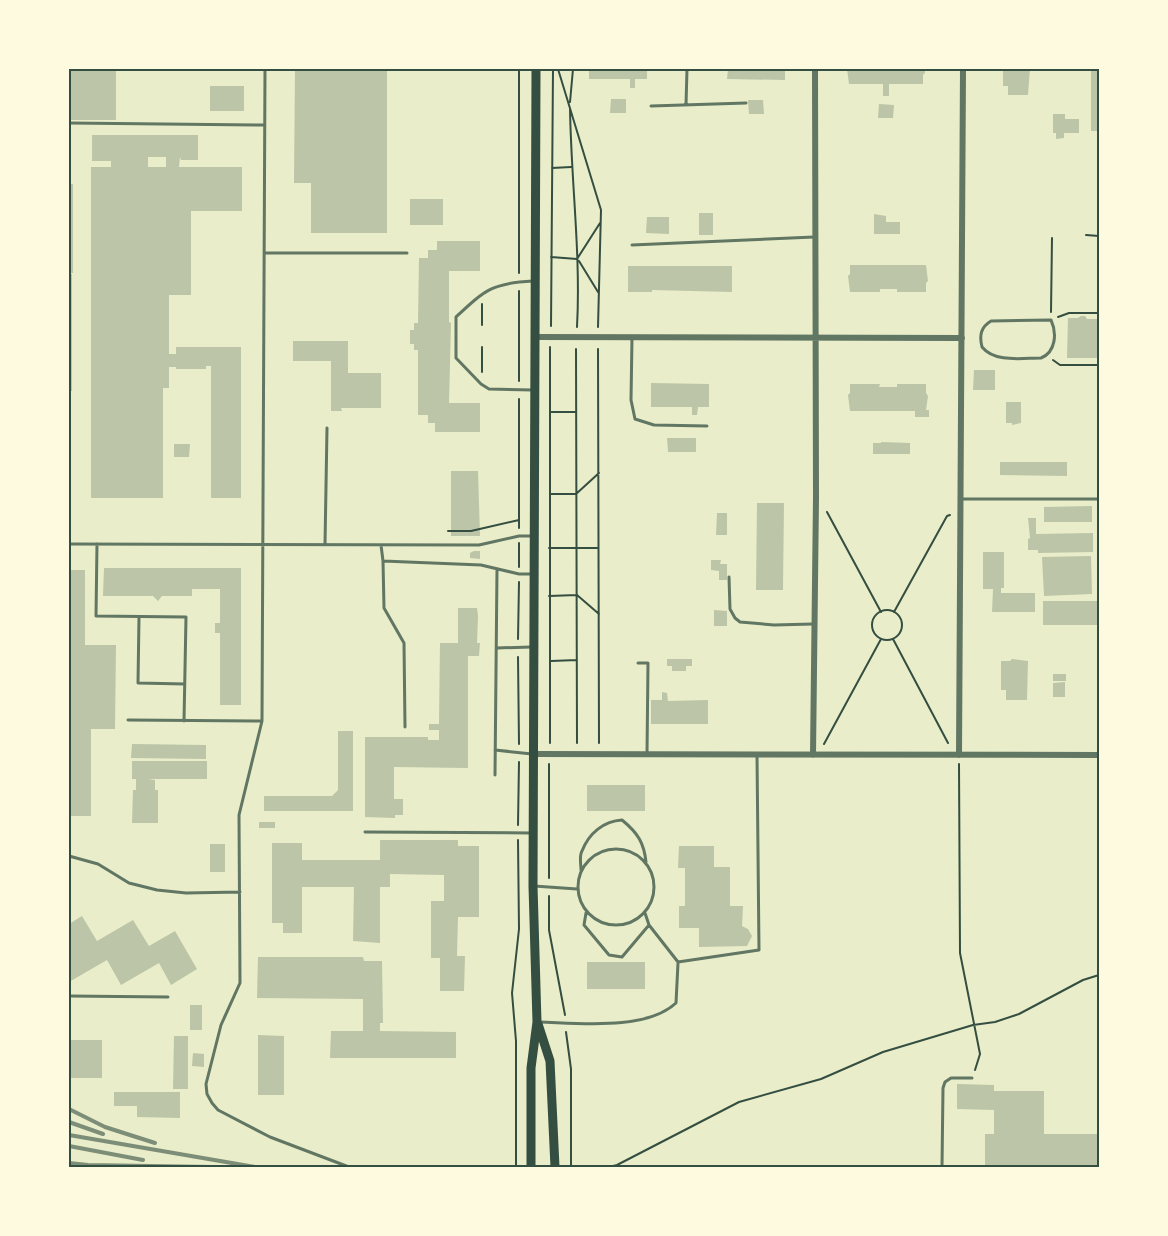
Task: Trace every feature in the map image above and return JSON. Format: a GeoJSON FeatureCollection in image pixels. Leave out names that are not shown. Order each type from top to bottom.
{"type":"FeatureCollection","features":[{"type":"Feature","properties":{"kind":"main road"},"geometry":{"type":"LineString","coordinates":[[531,1167],[531,1068],[537,1022],[533,886],[536,69]]}},
{"type":"Feature","properties":{"kind":"main road"},"geometry":{"type":"LineString","coordinates":[[537,1022],[550,1061],[555,1167]]}},
{"type":"Feature","properties":{"kind":"street"},"geometry":{"type":"LineString","coordinates":[[813,754],[816,497],[815,69]]}},
{"type":"Feature","properties":{"kind":"street"},"geometry":{"type":"LineString","coordinates":[[959,755],[963,69]]}},
{"type":"Feature","properties":{"kind":"street"},"geometry":{"type":"LineString","coordinates":[[535,337],[962,338]]}},
{"type":"Feature","properties":{"kind":"street"},"geometry":{"type":"LineString","coordinates":[[534,754],[1099,755]]}},
{"type":"Feature","properties":{"kind":"lane"},"geometry":{"type":"LineString","coordinates":[[266,69],[262,721],[239,815],[240,983],[221,1025],[206,1084],[212,1103],[218,1110],[270,1137],[349,1167]]}},
{"type":"Feature","properties":{"kind":"lane"},"geometry":{"type":"LineString","coordinates":[[686,105],[687,69]]}},
{"type":"Feature","properties":{"kind":"lane"},"geometry":{"type":"LineString","coordinates":[[651,106],[746,103]]}},
{"type":"Feature","properties":{"kind":"lane"},"geometry":{"type":"LineString","coordinates":[[69,123],[265,125]]}},
{"type":"Feature","properties":{"kind":"lane"},"geometry":{"type":"LineString","coordinates":[[632,245],[816,237]]}},
{"type":"Feature","properties":{"kind":"lane"},"geometry":{"type":"LineString","coordinates":[[265,253],[406,253]]}},
{"type":"Feature","properties":{"kind":"lane"},"geometry":{"type":"LineString","coordinates":[[534,390],[489,389],[482,384],[456,358],[456,317],[492,287],[535,281]]}},
{"type":"Feature","properties":{"kind":"lane"},"geometry":{"type":"LineString","coordinates":[[1051,320],[1055,339],[1046,356],[1041,358],[997,357],[986,351],[980,338],[983,328],[991,321],[1051,320]]}},
{"type":"Feature","properties":{"kind":"lane"},"geometry":{"type":"LineString","coordinates":[[632,336],[631,400],[635,420],[654,426],[706,426]]}},
{"type":"Feature","properties":{"kind":"lane"},"geometry":{"type":"LineString","coordinates":[[325,545],[327,428]]}},
{"type":"Feature","properties":{"kind":"lane"},"geometry":{"type":"LineString","coordinates":[[961,499],[1099,499]]}},
{"type":"Feature","properties":{"kind":"lane"},"geometry":{"type":"LineString","coordinates":[[69,544],[479,545],[519,536],[534,536]]}},
{"type":"Feature","properties":{"kind":"lane"},"geometry":{"type":"LineString","coordinates":[[97,544],[96,616],[186,617],[184,721]]}},
{"type":"Feature","properties":{"kind":"lane"},"geometry":{"type":"LineString","coordinates":[[381,545],[384,608],[404,643],[405,727]]}},
{"type":"Feature","properties":{"kind":"lane"},"geometry":{"type":"LineString","coordinates":[[383,561],[481,565],[519,574],[533,574]]}},
{"type":"Feature","properties":{"kind":"lane"},"geometry":{"type":"LineString","coordinates":[[495,775],[497,569]]}},
{"type":"Feature","properties":{"kind":"lane"},"geometry":{"type":"LineString","coordinates":[[729,577],[730,609],[740,622],[774,625],[814,624]]}},
{"type":"Feature","properties":{"kind":"lane"},"geometry":{"type":"LineString","coordinates":[[139,616],[138,683],[185,684]]}},
{"type":"Feature","properties":{"kind":"lane"},"geometry":{"type":"LineString","coordinates":[[497,648],[534,647]]}},
{"type":"Feature","properties":{"kind":"lane"},"geometry":{"type":"LineString","coordinates":[[638,663],[648,663],[647,754]]}},
{"type":"Feature","properties":{"kind":"lane"},"geometry":{"type":"LineString","coordinates":[[128,720],[262,721]]}},
{"type":"Feature","properties":{"kind":"lane"},"geometry":{"type":"LineString","coordinates":[[495,750],[534,754]]}},
{"type":"Feature","properties":{"kind":"lane"},"geometry":{"type":"LineString","coordinates":[[678,962],[759,950],[757,754]]}},
{"type":"Feature","properties":{"kind":"lane"},"geometry":{"type":"LineString","coordinates":[[622,820],[631,827],[645,846],[647,864],[654,880],[653,899],[645,913],[634,922],[615,926],[603,924],[586,913],[577,889],[582,870],[580,853],[592,834],[609,821],[622,820]]}},
{"type":"Feature","properties":{"kind":"lane"},"geometry":{"type":"LineString","coordinates":[[364,832],[533,833]]}},
{"type":"Feature","properties":{"kind":"lane"},"geometry":{"type":"LineString","coordinates":[[582,870],[595,855],[611,849],[629,851],[647,864]]}},
{"type":"Feature","properties":{"kind":"lane"},"geometry":{"type":"LineString","coordinates":[[69,856],[98,864],[129,883],[157,890],[186,893],[240,892]]}},
{"type":"Feature","properties":{"kind":"lane"},"geometry":{"type":"LineString","coordinates":[[533,886],[577,889]]}},
{"type":"Feature","properties":{"kind":"lane"},"geometry":{"type":"LineString","coordinates":[[586,913],[584,925],[609,955],[622,957],[649,925]]}},
{"type":"Feature","properties":{"kind":"lane"},"geometry":{"type":"LineString","coordinates":[[537,1022],[624,1023],[660,1014],[676,1003],[678,962],[649,925],[645,913]]}},
{"type":"Feature","properties":{"kind":"lane"},"geometry":{"type":"LineString","coordinates":[[69,996],[168,997]]}},
{"type":"Feature","properties":{"kind":"lane"},"geometry":{"type":"LineString","coordinates":[[942,1167],[942,1088],[951,1078],[972,1078]]}},
{"type":"Feature","properties":{"kind":"path"},"geometry":{"type":"LineString","coordinates":[[516,1167],[516,1041],[512,993],[519,929],[519,69]]}},
{"type":"Feature","properties":{"kind":"path"},"geometry":{"type":"LineString","coordinates":[[550,744],[549,548],[553,69]]}},
{"type":"Feature","properties":{"kind":"path"},"geometry":{"type":"LineString","coordinates":[[558,69],[601,210],[598,327]]}},
{"type":"Feature","properties":{"kind":"path"},"geometry":{"type":"LineString","coordinates":[[573,69],[570,105],[579,286],[577,327]]}},
{"type":"Feature","properties":{"kind":"path"},"geometry":{"type":"LineString","coordinates":[[552,168],[572,167]]}},
{"type":"Feature","properties":{"kind":"path"},"geometry":{"type":"LineString","coordinates":[[577,259],[601,222]]}},
{"type":"Feature","properties":{"kind":"path"},"geometry":{"type":"LineString","coordinates":[[1086,235],[1099,236]]}},
{"type":"Feature","properties":{"kind":"path"},"geometry":{"type":"LineString","coordinates":[[1052,238],[1051,320],[1069,313],[1099,313]]}},
{"type":"Feature","properties":{"kind":"path"},"geometry":{"type":"LineString","coordinates":[[551,257],[577,259]]}},
{"type":"Feature","properties":{"kind":"path"},"geometry":{"type":"LineString","coordinates":[[577,259],[599,294]]}},
{"type":"Feature","properties":{"kind":"path"},"geometry":{"type":"LineString","coordinates":[[482,293],[482,326]]}},
{"type":"Feature","properties":{"kind":"path"},"geometry":{"type":"LineString","coordinates":[[482,347],[482,384]]}},
{"type":"Feature","properties":{"kind":"path"},"geometry":{"type":"LineString","coordinates":[[576,349],[577,743]]}},
{"type":"Feature","properties":{"kind":"path"},"geometry":{"type":"LineString","coordinates":[[598,349],[599,743]]}},
{"type":"Feature","properties":{"kind":"path"},"geometry":{"type":"LineString","coordinates":[[1046,356],[1060,365],[1099,365]]}},
{"type":"Feature","properties":{"kind":"path"},"geometry":{"type":"LineString","coordinates":[[550,412],[576,412]]}},
{"type":"Feature","properties":{"kind":"path"},"geometry":{"type":"LineString","coordinates":[[550,494],[576,494],[599,473]]}},
{"type":"Feature","properties":{"kind":"path"},"geometry":{"type":"LineString","coordinates":[[816,497],[828,513],[881,612]]}},
{"type":"Feature","properties":{"kind":"path"},"geometry":{"type":"LineString","coordinates":[[894,612],[947,516],[961,511]]}},
{"type":"Feature","properties":{"kind":"path"},"geometry":{"type":"LineString","coordinates":[[448,531],[471,531],[519,520]]}},
{"type":"Feature","properties":{"kind":"path"},"geometry":{"type":"LineString","coordinates":[[549,548],[599,548]]}},
{"type":"Feature","properties":{"kind":"path"},"geometry":{"type":"LineString","coordinates":[[549,596],[577,595],[599,615]]}},
{"type":"Feature","properties":{"kind":"path"},"geometry":{"type":"LineString","coordinates":[[881,612],[894,612],[900,619],[902,628],[893,639],[881,639],[876,635],[873,625],[876,616],[881,612]]}},
{"type":"Feature","properties":{"kind":"path"},"geometry":{"type":"LineString","coordinates":[[823,745],[881,639]]}},
{"type":"Feature","properties":{"kind":"path"},"geometry":{"type":"LineString","coordinates":[[893,639],[949,745]]}},
{"type":"Feature","properties":{"kind":"path"},"geometry":{"type":"LineString","coordinates":[[551,661],[577,660]]}},
{"type":"Feature","properties":{"kind":"path"},"geometry":{"type":"LineString","coordinates":[[959,755],[960,952],[980,1054],[972,1078]]}},
{"type":"Feature","properties":{"kind":"path"},"geometry":{"type":"LineString","coordinates":[[549,768],[549,886]]}},
{"type":"Feature","properties":{"kind":"path"},"geometry":{"type":"LineString","coordinates":[[609,1167],[739,1102],[821,1079],[883,1052],[1019,1014],[1083,980],[1099,975]]}},
{"type":"Feature","properties":{"kind":"building"},"geometry":{"type":"Polygon","coordinates":[[[69,69],[116,69],[116,120],[69,120],[69,69]]]}},
{"type":"Feature","properties":{"kind":"building"},"geometry":{"type":"Polygon","coordinates":[[[295,69],[387,69],[387,233],[311,233],[311,183],[294,183],[295,69]]]}},
{"type":"Feature","properties":{"kind":"building"},"geometry":{"type":"Polygon","coordinates":[[[589,69],[647,69],[647,79],[635,79],[635,88],[630,88],[630,79],[589,79],[589,69]]]}},
{"type":"Feature","properties":{"kind":"building"},"geometry":{"type":"Polygon","coordinates":[[[728,69],[785,69],[785,80],[727,79],[728,69]]]}},
{"type":"Feature","properties":{"kind":"building"},"geometry":{"type":"Polygon","coordinates":[[[847,69],[925,69],[925,73],[923,84],[889,84],[889,96],[883,96],[883,84],[849,84],[847,69]]]}},
{"type":"Feature","properties":{"kind":"building"},"geometry":{"type":"Polygon","coordinates":[[[1003,69],[1030,69],[1028,95],[1008,95],[1008,86],[1003,86],[1003,69]]]}},
{"type":"Feature","properties":{"kind":"building"},"geometry":{"type":"Polygon","coordinates":[[[1091,69],[1099,69],[1099,131],[1091,131],[1091,69]]]}},
{"type":"Feature","properties":{"kind":"building"},"geometry":{"type":"Polygon","coordinates":[[[210,86],[244,86],[244,111],[210,111],[210,86]]]}},
{"type":"Feature","properties":{"kind":"building"},"geometry":{"type":"Polygon","coordinates":[[[611,99],[626,99],[626,113],[610,113],[611,99]]]}},
{"type":"Feature","properties":{"kind":"building"},"geometry":{"type":"Polygon","coordinates":[[[748,100],[763,100],[764,114],[749,114],[748,100]]]}},
{"type":"Feature","properties":{"kind":"building"},"geometry":{"type":"Polygon","coordinates":[[[879,104],[894,105],[893,118],[878,118],[879,104]]]}},
{"type":"Feature","properties":{"kind":"building"},"geometry":{"type":"Polygon","coordinates":[[[1053,114],[1065,114],[1065,119],[1079,119],[1079,133],[1064,133],[1064,138],[1056,139],[1056,133],[1053,133],[1053,114]]]}},
{"type":"Feature","properties":{"kind":"building"},"geometry":{"type":"Polygon","coordinates":[[[92,135],[198,135],[198,160],[181,160],[180,157],[179,167],[242,167],[242,211],[191,211],[191,295],[169,295],[169,354],[176,354],[176,347],[241,347],[241,498],[211,498],[211,366],[206,366],[206,369],[169,367],[169,388],[163,388],[163,498],[91,498],[91,167],[111,167],[111,161],[92,161],[92,135]],[[148,157],[148,167],[166,167],[166,157],[148,157]]]}},
{"type":"Feature","properties":{"kind":"building"},"geometry":{"type":"Polygon","coordinates":[[[69,184],[73,184],[73,273],[69,273],[69,184]]]}},
{"type":"Feature","properties":{"kind":"building"},"geometry":{"type":"Polygon","coordinates":[[[410,199],[443,199],[443,225],[410,225],[410,199]]]}},
{"type":"Feature","properties":{"kind":"building"},"geometry":{"type":"Polygon","coordinates":[[[699,213],[713,213],[713,235],[699,235],[699,213]]]}},
{"type":"Feature","properties":{"kind":"building"},"geometry":{"type":"Polygon","coordinates":[[[874,214],[886,216],[886,222],[900,222],[900,234],[874,234],[874,214]]]}},
{"type":"Feature","properties":{"kind":"building"},"geometry":{"type":"Polygon","coordinates":[[[647,217],[669,217],[669,234],[646,233],[647,217]]]}},
{"type":"Feature","properties":{"kind":"building"},"geometry":{"type":"Polygon","coordinates":[[[437,241],[480,241],[480,271],[449,271],[449,322],[451,323],[449,403],[480,403],[480,432],[435,432],[435,423],[428,423],[428,415],[418,415],[418,350],[414,350],[414,344],[410,344],[410,330],[414,330],[414,323],[418,323],[419,258],[428,258],[428,250],[437,250],[437,241]]]}},
{"type":"Feature","properties":{"kind":"building"},"geometry":{"type":"Polygon","coordinates":[[[850,265],[926,265],[928,281],[926,292],[897,292],[897,289],[880,289],[880,292],[850,292],[848,276],[850,265]]]}},
{"type":"Feature","properties":{"kind":"building"},"geometry":{"type":"Polygon","coordinates":[[[628,266],[732,266],[732,292],[652,290],[652,292],[628,292],[628,266]]]}},
{"type":"Feature","properties":{"kind":"building"},"geometry":{"type":"Polygon","coordinates":[[[69,274],[72,274],[72,391],[69,391],[69,274]]]}},
{"type":"Feature","properties":{"kind":"building"},"geometry":{"type":"Polygon","coordinates":[[[1081,316],[1087,319],[1098,319],[1098,358],[1067,358],[1068,318],[1081,316]]]}},
{"type":"Feature","properties":{"kind":"building"},"geometry":{"type":"Polygon","coordinates":[[[293,341],[348,341],[348,373],[381,373],[381,408],[341,408],[342,411],[331,411],[331,361],[293,361],[293,341]]]}},
{"type":"Feature","properties":{"kind":"building"},"geometry":{"type":"Polygon","coordinates":[[[974,370],[995,370],[995,390],[973,390],[974,370]]]}},
{"type":"Feature","properties":{"kind":"building"},"geometry":{"type":"Polygon","coordinates":[[[651,383],[709,384],[709,407],[698,407],[697,415],[692,415],[692,407],[651,407],[651,383]]]}},
{"type":"Feature","properties":{"kind":"building"},"geometry":{"type":"Polygon","coordinates":[[[850,384],[880,384],[879,387],[897,387],[897,384],[926,384],[928,396],[926,410],[929,410],[929,417],[915,417],[915,411],[850,411],[848,395],[850,384]]]}},
{"type":"Feature","properties":{"kind":"building"},"geometry":{"type":"Polygon","coordinates":[[[1006,402],[1021,402],[1021,423],[1012,425],[1012,423],[1006,423],[1006,402]]]}},
{"type":"Feature","properties":{"kind":"building"},"geometry":{"type":"Polygon","coordinates":[[[667,438],[696,438],[696,452],[668,452],[667,438]]]}},
{"type":"Feature","properties":{"kind":"building"},"geometry":{"type":"Polygon","coordinates":[[[873,443],[910,443],[910,454],[873,454],[873,443]]]}},
{"type":"Feature","properties":{"kind":"building"},"geometry":{"type":"Polygon","coordinates":[[[174,444],[190,444],[189,457],[174,457],[174,444]]]}},
{"type":"Feature","properties":{"kind":"building"},"geometry":{"type":"Polygon","coordinates":[[[1000,462],[1067,462],[1067,476],[1000,475],[1000,462]]]}},
{"type":"Feature","properties":{"kind":"building"},"geometry":{"type":"Polygon","coordinates":[[[451,471],[478,471],[480,536],[451,536],[451,471]]]}},
{"type":"Feature","properties":{"kind":"building"},"geometry":{"type":"Polygon","coordinates":[[[757,503],[784,503],[783,590],[756,590],[757,503]]]}},
{"type":"Feature","properties":{"kind":"building"},"geometry":{"type":"Polygon","coordinates":[[[1092,506],[1092,522],[1044,522],[1044,507],[1092,506]]]}},
{"type":"Feature","properties":{"kind":"building"},"geometry":{"type":"Polygon","coordinates":[[[717,513],[727,513],[727,535],[716,535],[717,513]]]}},
{"type":"Feature","properties":{"kind":"building"},"geometry":{"type":"Polygon","coordinates":[[[1028,518],[1036,518],[1036,534],[1093,533],[1093,552],[1038,553],[1038,550],[1028,550],[1028,539],[1030,538],[1028,518]]]}},
{"type":"Feature","properties":{"kind":"building"},"geometry":{"type":"Polygon","coordinates":[[[480,551],[480,559],[470,558],[470,553],[480,551]]]}},
{"type":"Feature","properties":{"kind":"building"},"geometry":{"type":"Polygon","coordinates":[[[983,552],[1004,552],[1004,588],[1001,588],[1001,593],[1035,593],[1035,612],[992,612],[993,589],[983,589],[983,552]]]}},
{"type":"Feature","properties":{"kind":"building"},"geometry":{"type":"Polygon","coordinates":[[[1091,556],[1092,594],[1044,596],[1042,557],[1091,556]]]}},
{"type":"Feature","properties":{"kind":"building"},"geometry":{"type":"Polygon","coordinates":[[[711,560],[721,560],[720,564],[727,564],[727,580],[719,580],[719,571],[711,570],[711,560]]]}},
{"type":"Feature","properties":{"kind":"building"},"geometry":{"type":"Polygon","coordinates":[[[104,568],[241,568],[241,705],[220,705],[220,633],[215,633],[215,623],[220,623],[220,589],[192,589],[192,596],[162,596],[158,601],[153,596],[103,596],[104,568]]]}},
{"type":"Feature","properties":{"kind":"building"},"geometry":{"type":"Polygon","coordinates":[[[69,570],[85,570],[85,645],[116,645],[115,729],[91,729],[91,816],[69,816],[69,570]]]}},
{"type":"Feature","properties":{"kind":"building"},"geometry":{"type":"Polygon","coordinates":[[[1043,601],[1099,601],[1099,625],[1043,625],[1043,601]]]}},
{"type":"Feature","properties":{"kind":"building"},"geometry":{"type":"Polygon","coordinates":[[[458,608],[477,608],[477,643],[480,643],[479,656],[468,656],[468,768],[394,767],[394,799],[403,799],[403,815],[395,815],[395,818],[365,817],[365,737],[428,737],[428,740],[439,740],[439,730],[429,730],[429,724],[439,724],[440,643],[458,643],[458,608]]]}},
{"type":"Feature","properties":{"kind":"building"},"geometry":{"type":"Polygon","coordinates":[[[714,610],[727,611],[727,626],[714,626],[714,610]]]}},
{"type":"Feature","properties":{"kind":"building"},"geometry":{"type":"Polygon","coordinates":[[[667,659],[692,659],[692,666],[686,666],[686,671],[672,671],[672,666],[667,666],[667,659]]]}},
{"type":"Feature","properties":{"kind":"building"},"geometry":{"type":"Polygon","coordinates":[[[1012,659],[1028,661],[1027,700],[1006,700],[1006,690],[1001,690],[1001,661],[1012,659]]]}},
{"type":"Feature","properties":{"kind":"building"},"geometry":{"type":"Polygon","coordinates":[[[1053,674],[1066,674],[1066,681],[1053,681],[1053,674]]]}},
{"type":"Feature","properties":{"kind":"building"},"geometry":{"type":"Polygon","coordinates":[[[1065,682],[1065,697],[1053,697],[1053,683],[1065,682]]]}},
{"type":"Feature","properties":{"kind":"building"},"geometry":{"type":"Polygon","coordinates":[[[662,692],[667,693],[668,701],[708,700],[708,724],[651,724],[651,700],[662,700],[662,692]]]}},
{"type":"Feature","properties":{"kind":"building"},"geometry":{"type":"Polygon","coordinates":[[[338,731],[353,731],[353,811],[264,811],[264,796],[332,796],[338,790],[338,731]]]}},
{"type":"Feature","properties":{"kind":"building"},"geometry":{"type":"Polygon","coordinates":[[[132,744],[206,745],[206,759],[131,758],[132,744]]]}},
{"type":"Feature","properties":{"kind":"building"},"geometry":{"type":"Polygon","coordinates":[[[132,761],[207,761],[207,779],[148,779],[155,780],[155,790],[158,790],[158,823],[132,823],[133,790],[136,790],[136,779],[132,779],[132,761]]]}},
{"type":"Feature","properties":{"kind":"building"},"geometry":{"type":"Polygon","coordinates":[[[587,785],[645,785],[645,811],[587,811],[587,785]]]}},
{"type":"Feature","properties":{"kind":"building"},"geometry":{"type":"Polygon","coordinates":[[[259,822],[275,822],[275,828],[259,828],[259,822]]]}},
{"type":"Feature","properties":{"kind":"building"},"geometry":{"type":"Polygon","coordinates":[[[380,840],[458,840],[458,846],[479,846],[479,917],[458,917],[457,956],[465,956],[464,991],[440,991],[440,958],[431,958],[431,901],[444,901],[444,875],[390,874],[390,887],[380,887],[380,943],[353,941],[354,887],[302,887],[302,933],[283,933],[283,923],[272,923],[272,843],[302,843],[302,860],[380,860],[380,840]]]}},
{"type":"Feature","properties":{"kind":"building"},"geometry":{"type":"Polygon","coordinates":[[[210,844],[225,844],[225,872],[210,872],[210,844]]]}},
{"type":"Feature","properties":{"kind":"building"},"geometry":{"type":"Polygon","coordinates":[[[679,846],[714,846],[714,867],[730,867],[730,906],[743,906],[742,926],[748,929],[752,936],[747,946],[699,947],[699,928],[679,928],[679,906],[685,906],[685,868],[678,868],[679,846]]]}},
{"type":"Feature","properties":{"kind":"building"},"geometry":{"type":"Polygon","coordinates":[[[82,916],[97,941],[133,920],[149,946],[175,931],[197,969],[171,985],[159,963],[121,985],[107,960],[69,982],[69,924],[82,916]]]}},
{"type":"Feature","properties":{"kind":"building"},"geometry":{"type":"Polygon","coordinates":[[[258,957],[363,957],[364,961],[382,961],[383,1023],[380,1023],[380,1031],[456,1032],[456,1058],[330,1058],[331,1031],[363,1031],[363,999],[257,998],[258,957]]]}},
{"type":"Feature","properties":{"kind":"building"},"geometry":{"type":"Polygon","coordinates":[[[587,962],[645,962],[645,989],[587,989],[587,962]]]}},
{"type":"Feature","properties":{"kind":"building"},"geometry":{"type":"Polygon","coordinates":[[[190,1005],[202,1005],[202,1030],[190,1030],[190,1005]]]}},
{"type":"Feature","properties":{"kind":"building"},"geometry":{"type":"Polygon","coordinates":[[[258,1035],[284,1036],[284,1095],[258,1095],[258,1035]]]}},
{"type":"Feature","properties":{"kind":"building"},"geometry":{"type":"Polygon","coordinates":[[[174,1036],[188,1036],[188,1089],[173,1089],[174,1036]]]}},
{"type":"Feature","properties":{"kind":"building"},"geometry":{"type":"Polygon","coordinates":[[[71,1040],[102,1040],[102,1078],[71,1078],[71,1040]]]}},
{"type":"Feature","properties":{"kind":"building"},"geometry":{"type":"Polygon","coordinates":[[[193,1053],[204,1054],[204,1067],[192,1066],[193,1053]]]}},
{"type":"Feature","properties":{"kind":"building"},"geometry":{"type":"Polygon","coordinates":[[[957,1084],[994,1085],[994,1091],[1044,1091],[1044,1134],[1099,1134],[1099,1167],[985,1167],[985,1134],[994,1134],[994,1110],[957,1109],[957,1084]]]}},
{"type":"Feature","properties":{"kind":"building"},"geometry":{"type":"Polygon","coordinates":[[[114,1092],[180,1092],[180,1118],[137,1117],[137,1106],[114,1106],[114,1092]]]}},
{"type":"Feature","properties":{"kind":"railway"},"geometry":{"type":"LineString","coordinates":[[69,1109],[105,1127],[155,1143]]}},
{"type":"Feature","properties":{"kind":"railway"},"geometry":{"type":"LineString","coordinates":[[69,1122],[103,1134]]}},
{"type":"Feature","properties":{"kind":"railway"},"geometry":{"type":"LineString","coordinates":[[69,1135],[255,1167]]}},
{"type":"Feature","properties":{"kind":"railway"},"geometry":{"type":"LineString","coordinates":[[69,1146],[143,1160]]}},
{"type":"Feature","properties":{"kind":"railway"},"geometry":{"type":"LineString","coordinates":[[69,1163],[212,1167]]}}]}
